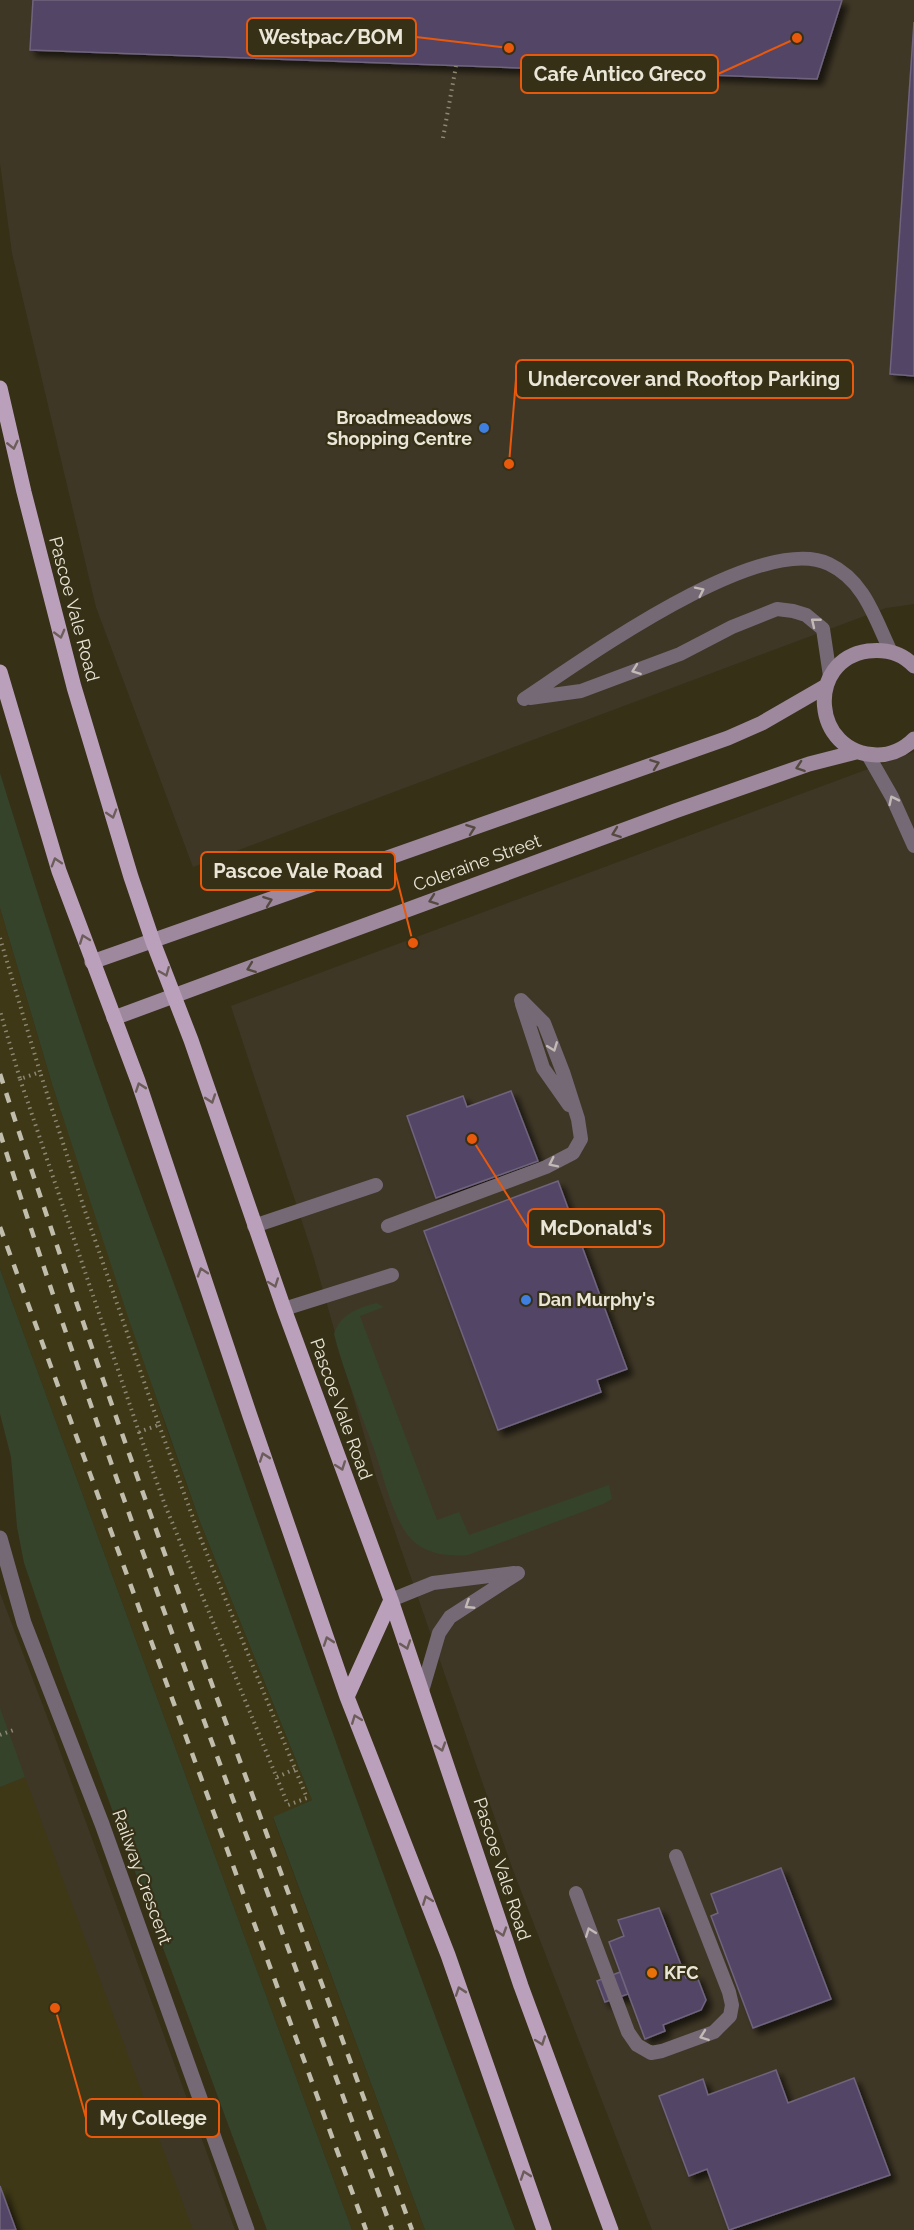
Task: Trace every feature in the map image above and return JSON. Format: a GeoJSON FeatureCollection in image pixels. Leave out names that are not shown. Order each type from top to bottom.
{"type":"FeatureCollection","features":[{"type":"Feature","properties":{"kind":"main road","name":"Pascoe Vale Road"},"geometry":{"type":"LineString","coordinates":[[0,388],[74,687],[153,942],[175,996],[254,1226],[391,1600],[521,1986],[611,2230]]}},
{"type":"Feature","properties":{"kind":"main road"},"geometry":{"type":"LineString","coordinates":[[0,672],[55,860],[138,1081],[249,1416],[347,1697],[448,1955],[544,2230]]}},
{"type":"Feature","properties":{"kind":"main road"},"geometry":{"type":"LineString","coordinates":[[347,1697],[391,1600]]}},
{"type":"Feature","properties":{"kind":"street","name":"Coleraine Street"},"geometry":{"type":"LineString","coordinates":[[92,962],[728,738],[762,723],[828,681],[839,665],[856,654],[877,650],[893,652]]}},
{"type":"Feature","properties":{"kind":"street"},"geometry":{"type":"LineString","coordinates":[[893,652],[914,652]]}},
{"type":"Feature","properties":{"kind":"street"},"geometry":{"type":"LineString","coordinates":[[893,652],[914,666]]}},
{"type":"Feature","properties":{"kind":"street"},"geometry":{"type":"LineString","coordinates":[[828,681],[823,701],[825,718],[832,732],[842,744],[862,753]]}},
{"type":"Feature","properties":{"kind":"street","name":"Coleraine Street"},"geometry":{"type":"LineString","coordinates":[[114,1018],[675,811],[809,764],[862,753],[884,755],[899,751],[914,739]]}},
{"type":"Feature","properties":{"kind":"street","name":"Railway Crescent"},"geometry":{"type":"LineString","coordinates":[[0,1538],[24,1623],[102,1824],[248,2230]]}},
{"type":"Feature","properties":{"kind":"lane"},"geometry":{"type":"LineString","coordinates":[[828,681],[823,629],[806,615],[777,609],[732,627],[680,654],[581,691],[524,699],[676,603],[716,583],[762,566],[790,560],[828,563],[846,575],[859,587],[871,606],[893,652]]}},
{"type":"Feature","properties":{"kind":"lane"},"geometry":{"type":"LineString","coordinates":[[862,753],[892,797],[914,846]]}},
{"type":"Feature","properties":{"kind":"lane"},"geometry":{"type":"LineString","coordinates":[[388,1226],[546,1167],[573,1153],[581,1140],[578,1119],[544,1023],[521,1000]]}},
{"type":"Feature","properties":{"kind":"lane"},"geometry":{"type":"LineString","coordinates":[[254,1226],[376,1185]]}},
{"type":"Feature","properties":{"kind":"lane"},"geometry":{"type":"LineString","coordinates":[[284,1309],[392,1275]]}},
{"type":"Feature","properties":{"kind":"lane"},"geometry":{"type":"LineString","coordinates":[[391,1600],[433,1583],[518,1573],[450,1617],[439,1633],[422,1691]]}},
{"type":"Feature","properties":{"kind":"lane"},"geometry":{"type":"LineString","coordinates":[[576,1893],[628,2032],[643,2050],[651,2053],[662,2051],[714,2032],[730,2016],[732,2005],[676,1856]]}},
{"type":"Feature","properties":{"kind":"path"},"geometry":{"type":"LineString","coordinates":[[443,138],[456,66]]}},
{"type":"Feature","properties":{"kind":"path"},"geometry":{"type":"LineString","coordinates":[[0,938],[84,1208],[159,1425],[200,1537],[307,1798],[288,1805],[169,1514],[139,1432],[20,1078],[0,1011]]}},
{"type":"Feature","properties":{"kind":"path"},"geometry":{"type":"LineString","coordinates":[[20,1078],[40,1072]]}},
{"type":"Feature","properties":{"kind":"path"},"geometry":{"type":"LineString","coordinates":[[139,1432],[159,1425]]}},
{"type":"Feature","properties":{"kind":"path"},"geometry":{"type":"LineString","coordinates":[[0,1735],[16,1730]]}},
{"type":"Feature","properties":{"kind":"path"},"geometry":{"type":"LineString","coordinates":[[277,1777],[295,1769]]}},
{"type":"Feature","properties":{"kind":"shaded area","name":"Broadmeadows Shopping Centre"},"geometry":{"type":"Polygon","coordinates":[[[0,0],[914,0],[914,604],[886,608],[193,867],[96,607],[12,253],[0,163],[0,0]]]}},
{"type":"Feature","properties":{"kind":"shaded area"},"geometry":{"type":"Polygon","coordinates":[[[914,752],[914,2230],[652,2230],[513,1870],[377,1480],[313,1255],[231,1006],[914,752]]]}},
{"type":"Feature","properties":{"kind":"shaded area"},"geometry":{"type":"Polygon","coordinates":[[[0,908],[52,1084],[166,1427],[200,1522],[312,1800],[273,1818],[425,2230],[352,2230],[0,1269],[0,908]]]}},
{"type":"Feature","properties":{"kind":"shaded area"},"geometry":{"type":"Polygon","coordinates":[[[0,1593],[57,1743],[235,2230],[0,2230],[0,1593]]]}},
{"type":"Feature","properties":{"kind":"shaded area"},"geometry":{"type":"Polygon","coordinates":[[[25,1777],[193,2230],[0,2230],[0,1787],[25,1777]]]}},
{"type":"Feature","properties":{"kind":"green space"},"geometry":{"type":"Polygon","coordinates":[[[0,773],[111,1112],[392,1897],[515,2230],[425,2230],[273,1817],[312,1800],[200,1522],[130,1323],[52,1084],[0,908],[0,773]]]}},
{"type":"Feature","properties":{"kind":"green space"},"geometry":{"type":"Polygon","coordinates":[[[0,1269],[352,2230],[267,2230],[61,1671],[24,1563],[17,1527],[11,1457],[0,1414],[0,1269]]]}},
{"type":"Feature","properties":{"kind":"green space"},"geometry":{"type":"Polygon","coordinates":[[[376,1303],[384,1307],[360,1316],[437,1520],[459,1512],[469,1535],[609,1485],[612,1499],[468,1555],[438,1554],[418,1545],[405,1532],[394,1510],[334,1334],[345,1317],[356,1310],[376,1303]]]}},
{"type":"Feature","properties":{"kind":"green space"},"geometry":{"type":"Polygon","coordinates":[[[0,1708],[25,1777],[0,1787],[0,1708]]]}},
{"type":"Feature","properties":{"kind":"building"},"geometry":{"type":"Polygon","coordinates":[[[33,0],[842,0],[817,79],[30,50],[33,0]]]}},
{"type":"Feature","properties":{"kind":"building"},"geometry":{"type":"Polygon","coordinates":[[[914,22],[914,376],[890,374],[914,22]]]}},
{"type":"Feature","properties":{"kind":"building"},"geometry":{"type":"Polygon","coordinates":[[[511,1091],[538,1161],[436,1198],[407,1116],[463,1096],[467,1107],[511,1091]]]}},
{"type":"Feature","properties":{"kind":"building","name":"Dan Murphy's"},"geometry":{"type":"Polygon","coordinates":[[[558,1181],[627,1369],[597,1380],[601,1392],[498,1430],[424,1231],[558,1181]]]}},
{"type":"Feature","properties":{"kind":"building"},"geometry":{"type":"Polygon","coordinates":[[[781,1868],[831,1999],[753,2028],[711,1916],[718,1913],[711,1894],[781,1868]]]}},
{"type":"Feature","properties":{"kind":"building","name":"KFC"},"geometry":{"type":"Polygon","coordinates":[[[659,1908],[686,1978],[696,1974],[706,2000],[701,2010],[663,2025],[665,2031],[645,2039],[609,1942],[624,1936],[618,1920],[659,1908]]]}},
{"type":"Feature","properties":{"kind":"building"},"geometry":{"type":"Polygon","coordinates":[[[620,1972],[628,1994],[605,2002],[597,1981],[620,1972]]]}},
{"type":"Feature","properties":{"kind":"building"},"geometry":{"type":"Polygon","coordinates":[[[776,2070],[788,2103],[854,2078],[890,2175],[729,2230],[707,2169],[689,2176],[659,2096],[703,2079],[708,2095],[776,2070]]]}},
{"type":"Feature","properties":{"kind":"building"},"geometry":{"type":"Polygon","coordinates":[[[0,2186],[16,2230],[0,2230],[0,2186]]]}},
{"type":"Feature","properties":{"kind":"railway"},"geometry":{"type":"LineString","coordinates":[[0,1074],[48,1220],[149,1509],[412,2230]]}},
{"type":"Feature","properties":{"kind":"railway"},"geometry":{"type":"LineString","coordinates":[[0,1133],[92,1409],[190,1683],[392,2230]]}},
{"type":"Feature","properties":{"kind":"railway"},"geometry":{"type":"LineString","coordinates":[[0,1227],[366,2230]]}},
{"type":"Feature","properties":{"kind":"place","name":"Cafe Antico Greco"},"geometry":{"type":"Point","coordinates":[797,38]}},
{"type":"Feature","properties":{"kind":"place","name":"Westpac/BOM"},"geometry":{"type":"Point","coordinates":[509,48]}},
{"type":"Feature","properties":{"kind":"place","name":"Broadmeadows Shopping Centre"},"geometry":{"type":"Point","coordinates":[484,428]}},
{"type":"Feature","properties":{"kind":"place","name":"Undercover and Rooftop Parking"},"geometry":{"type":"Point","coordinates":[509,464]}},
{"type":"Feature","properties":{"kind":"place","name":"Pascoe Vale Road"},"geometry":{"type":"Point","coordinates":[413,943]}},
{"type":"Feature","properties":{"kind":"place","name":"McDonald's"},"geometry":{"type":"Point","coordinates":[472,1139]}},
{"type":"Feature","properties":{"kind":"place","name":"Dan Murphy's"},"geometry":{"type":"Point","coordinates":[526,1300]}},
{"type":"Feature","properties":{"kind":"place","name":"KFC"},"geometry":{"type":"Point","coordinates":[652,1973]}},
{"type":"Feature","properties":{"kind":"place","name":"My College"},"geometry":{"type":"Point","coordinates":[55,2008]}}]}
